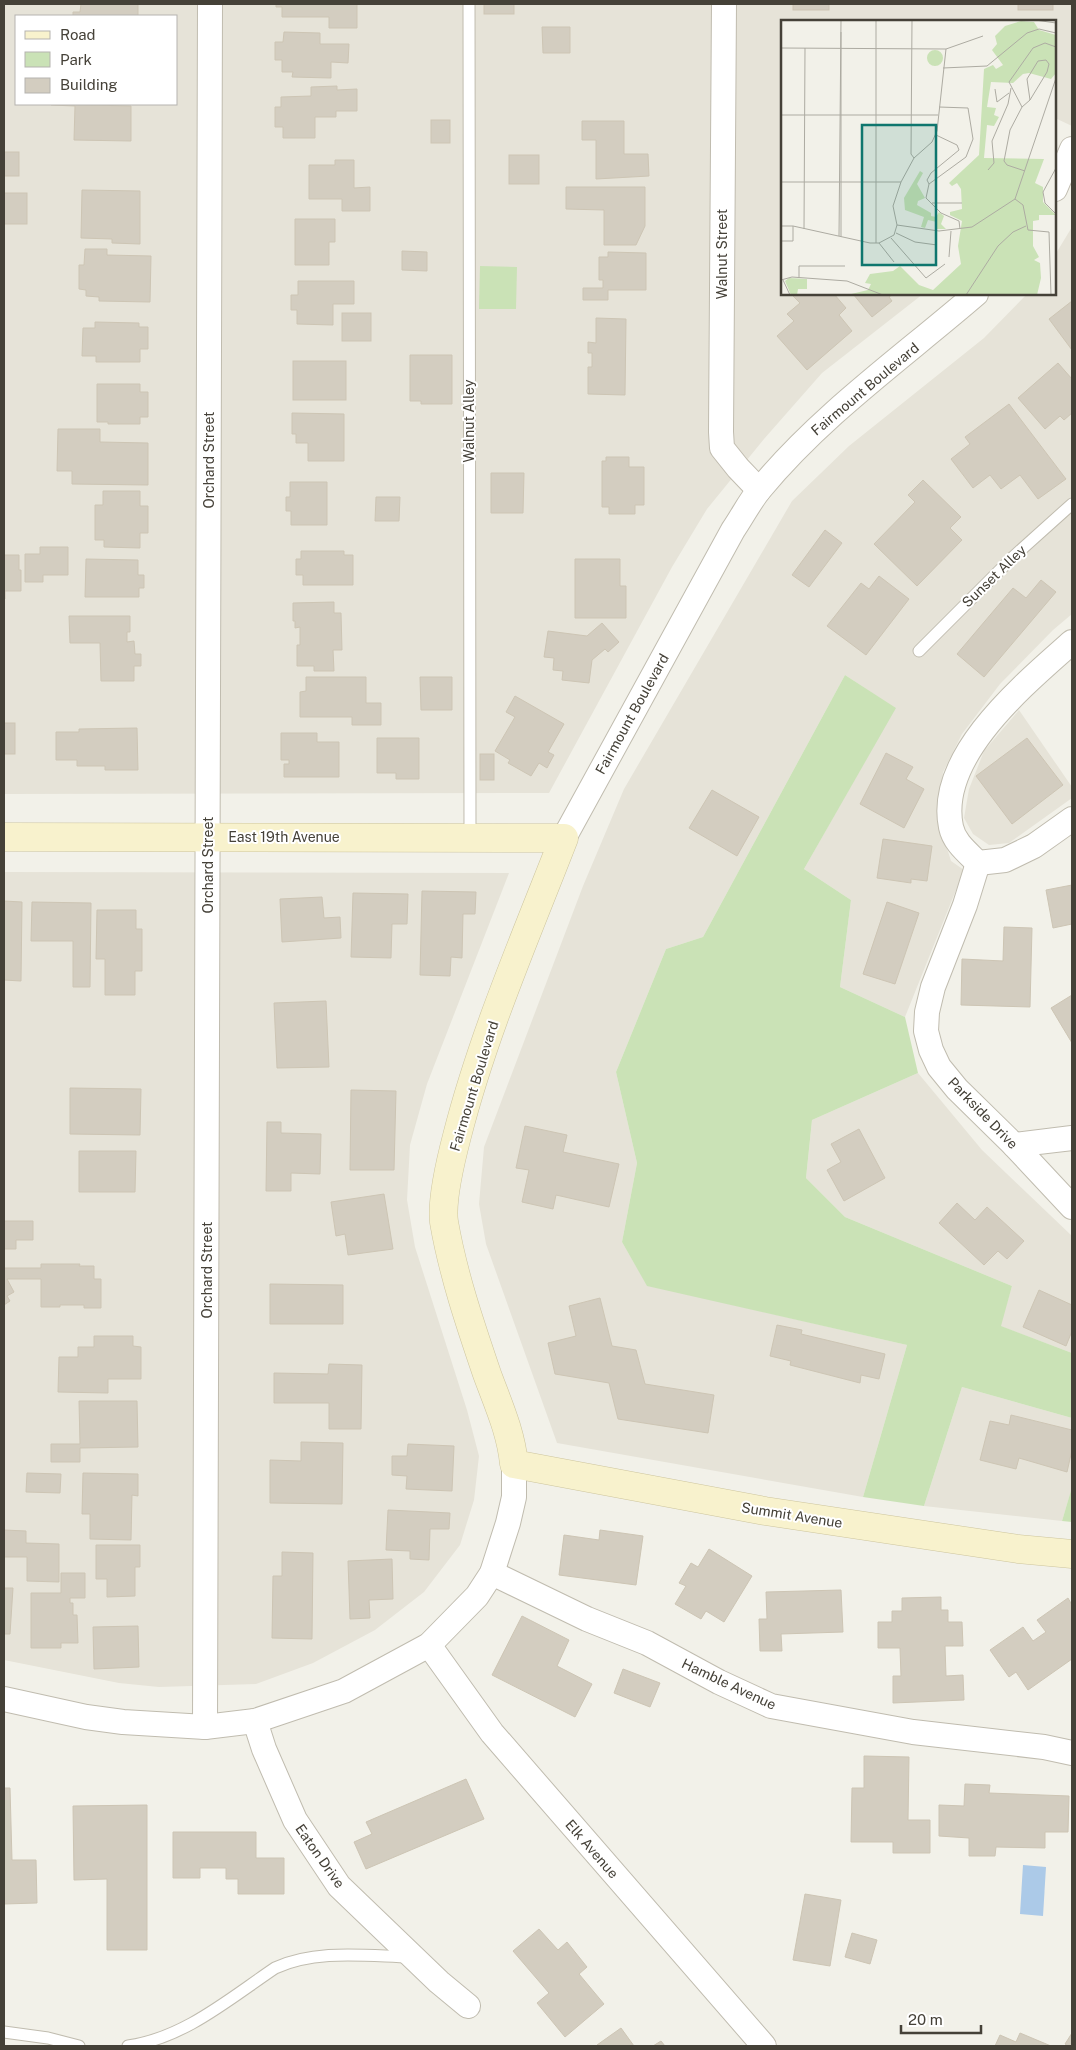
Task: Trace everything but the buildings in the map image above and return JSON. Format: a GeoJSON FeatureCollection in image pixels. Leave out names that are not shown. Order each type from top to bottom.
{"type":"FeatureCollection","features":[{"type":"Feature","properties":{"kind":"street","name":"Orchard Street"},"geometry":{"type":"LineString","coordinates":[[205,1726],[210,4]]}},
{"type":"Feature","properties":{"kind":"street","name":"Walnut Street"},"geometry":{"type":"LineString","coordinates":[[724,4],[720,432],[722,448],[759,490]]}},
{"type":"Feature","properties":{"kind":"street"},"geometry":{"type":"LineString","coordinates":[[1056,187],[1072,149]]}},
{"type":"Feature","properties":{"kind":"street","name":"Fairmount Boulevard"},"geometry":{"type":"LineString","coordinates":[[4,1699],[86,1717],[123,1722],[205,1726],[255,1721],[344,1691],[429,1645],[471,1603],[492,1574],[514,1497],[512,1443],[464,1305],[449,1248],[444,1218],[452,1154],[464,1107],[485,1044],[564,838],[733,530],[759,490],[791,454],[830,416],[975,295]]}},
{"type":"Feature","properties":{"kind":"street"},"geometry":{"type":"LineString","coordinates":[[1072,642],[1002,706],[982,733],[958,772],[950,802],[951,827],[960,846],[978,863],[1005,860],[1034,846],[1072,819]]}},
{"type":"Feature","properties":{"kind":"street","name":"East 19th Avenue"},"geometry":{"type":"LineString","coordinates":[[4,837],[564,838]]}},
{"type":"Feature","properties":{"kind":"street","name":"Parkside Drive"},"geometry":{"type":"LineString","coordinates":[[978,863],[966,905],[933,986],[927,1012],[926,1031],[931,1050],[940,1068],[956,1089],[1014,1145],[1072,1207]]}},
{"type":"Feature","properties":{"kind":"street"},"geometry":{"type":"LineString","coordinates":[[1014,1145],[1072,1138]]}},
{"type":"Feature","properties":{"kind":"street","name":"Summit Avenue"},"geometry":{"type":"LineString","coordinates":[[514,1464],[765,1511],[1018,1550],[1072,1554]]}},
{"type":"Feature","properties":{"kind":"street","name":"Hamble Avenue"},"geometry":{"type":"LineString","coordinates":[[492,1574],[587,1619],[647,1643],[719,1682],[771,1706],[913,1732],[1044,1747],[1072,1753]]}},
{"type":"Feature","properties":{"kind":"street","name":"Elk Avenue"},"geometry":{"type":"LineString","coordinates":[[429,1645],[492,1733],[764,2046]]}},
{"type":"Feature","properties":{"kind":"street","name":"Eaton Drive"},"geometry":{"type":"LineString","coordinates":[[255,1721],[264,1749],[295,1820],[339,1886],[439,1982],[468,2006]]}},
{"type":"Feature","properties":{"kind":"lane","name":"Walnut Alley"},"geometry":{"type":"LineString","coordinates":[[469,4],[470,837]]}},
{"type":"Feature","properties":{"kind":"lane","name":"Sunset Alley"},"geometry":{"type":"LineString","coordinates":[[919,651],[1013,557],[1072,504]]}},
{"type":"Feature","properties":{"kind":"lane"},"geometry":{"type":"LineString","coordinates":[[128,2046],[159,2038],[190,2025],[275,1968],[287,1962],[319,1956],[414,1957]]}},
{"type":"Feature","properties":{"kind":"lane"},"geometry":{"type":"LineString","coordinates":[[4,2032],[48,2038],[79,2046]]}},
{"type":"Feature","properties":{"kind":"shaded area"},"geometry":{"type":"Polygon","coordinates":[[[4,4],[1072,4],[1072,126],[1056,118],[1056,20],[781,20],[781,295],[922,295],[822,373],[764,439],[707,509],[672,567],[549,793],[4,794],[4,4]]]}},
{"type":"Feature","properties":{"kind":"shaded area"},"geometry":{"type":"Polygon","coordinates":[[[1072,227],[1072,614],[1053,630],[1000,684],[962,734],[943,772],[939,800],[943,836],[951,861],[964,870],[905,1017],[840,987],[851,900],[804,869],[895,708],[845,675],[703,937],[666,949],[616,1072],[637,1163],[622,1242],[647,1285],[907,1345],[863,1497],[557,1443],[486,1244],[479,1204],[484,1147],[583,886],[624,789],[792,501],[849,446],[984,338],[1026,295],[1056,295],[1056,253],[1072,227]]]}},
{"type":"Feature","properties":{"kind":"shaded area"},"geometry":{"type":"Polygon","coordinates":[[[1019,710],[1072,787],[1072,798],[1009,843],[989,845],[973,834],[964,818],[969,789],[984,751],[1019,710]]]}},
{"type":"Feature","properties":{"kind":"shaded area"},"geometry":{"type":"Polygon","coordinates":[[[4,872],[509,873],[427,1084],[410,1145],[407,1200],[415,1247],[467,1410],[479,1456],[474,1500],[460,1545],[424,1592],[375,1630],[313,1663],[256,1684],[159,1687],[119,1683],[4,1660],[4,872]]]}},
{"type":"Feature","properties":{"kind":"shaded area"},"geometry":{"type":"Polygon","coordinates":[[[918,1073],[982,1150],[1072,1236],[1072,1353],[1000,1326],[1012,1286],[845,1217],[806,1178],[812,1120],[918,1073]]]}},
{"type":"Feature","properties":{"kind":"shaded area"},"geometry":{"type":"Polygon","coordinates":[[[962,1387],[1072,1418],[1072,1487],[1062,1521],[924,1506],[962,1387]]]}},
{"type":"Feature","properties":{"kind":"green space"},"geometry":{"type":"Polygon","coordinates":[[[480,266],[517,267],[516,309],[479,309],[480,266]]]}},
{"type":"Feature","properties":{"kind":"green space"},"geometry":{"type":"Polygon","coordinates":[[[845,675],[896,708],[804,869],[851,900],[840,987],[905,1017],[918,1073],[812,1120],[806,1178],[845,1217],[1012,1286],[1001,1326],[1072,1353],[1072,1418],[962,1387],[924,1506],[863,1497],[907,1345],[647,1286],[622,1242],[637,1163],[616,1072],[666,949],[703,937],[845,675]]]}},
{"type":"Feature","properties":{"kind":"green space"},"geometry":{"type":"Polygon","coordinates":[[[1072,1487],[1072,1522],[1062,1521],[1072,1487]]]}},
{"type":"Feature","properties":{"kind":"water"},"geometry":{"type":"Polygon","coordinates":[[[1023,1865],[1046,1867],[1043,1916],[1020,1914],[1023,1865]]]}}]}
